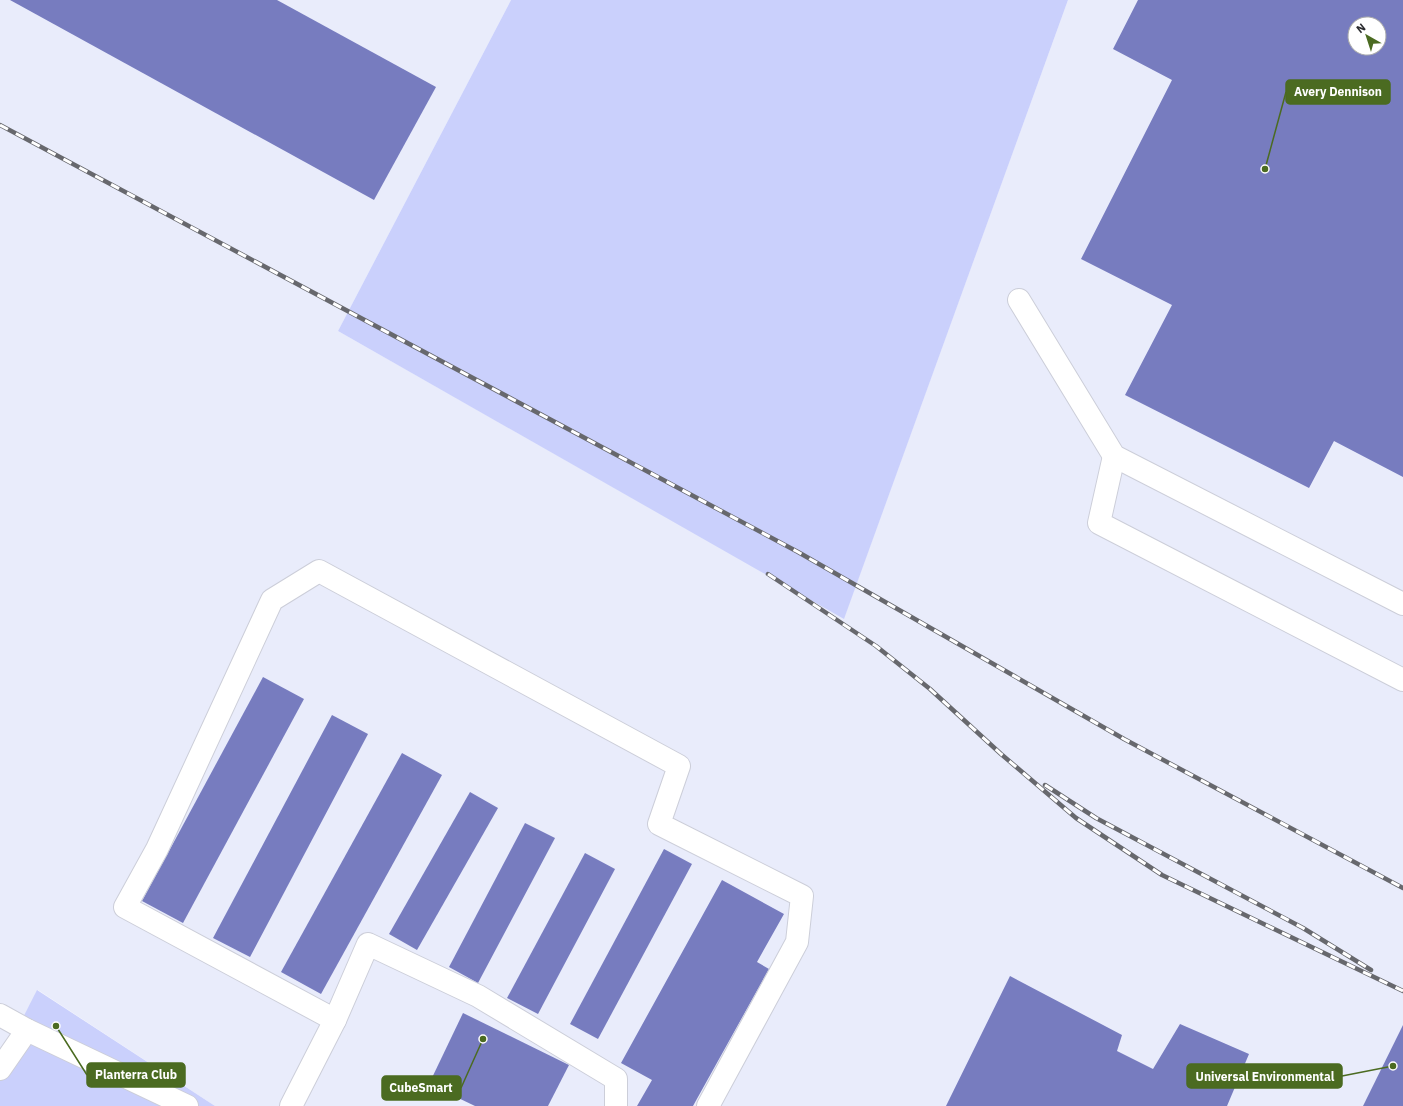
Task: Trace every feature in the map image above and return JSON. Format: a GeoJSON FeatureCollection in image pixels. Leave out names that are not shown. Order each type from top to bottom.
{"type":"FeatureCollection","features":[{"type":"Feature","properties":{"kind":"street"},"geometry":{"type":"LineString","coordinates":[[1019,300],[1114,456],[1403,604]]}},
{"type":"Feature","properties":{"kind":"street"},"geometry":{"type":"LineString","coordinates":[[1114,456],[1099,523],[1403,680]]}},
{"type":"Feature","properties":{"kind":"street"},"geometry":{"type":"LineString","coordinates":[[335,1020],[125,907],[157,849],[272,600],[319,571],[679,766],[659,824],[802,896],[797,942],[708,1106]]}},
{"type":"Feature","properties":{"kind":"street"},"geometry":{"type":"LineString","coordinates":[[291,1106],[335,1020],[368,944],[478,996],[616,1080],[616,1106]]}},
{"type":"Feature","properties":{"kind":"street"},"geometry":{"type":"LineString","coordinates":[[0,1015],[27,1030],[187,1106]]}},
{"type":"Feature","properties":{"kind":"street"},"geometry":{"type":"LineString","coordinates":[[0,1069],[27,1030]]}},
{"type":"Feature","properties":{"kind":"shaded area"},"geometry":{"type":"Polygon","coordinates":[[[0,0],[511,0],[338,331],[844,618],[1068,0],[1403,0],[1403,1106],[215,1106],[38,990],[0,1063],[0,0]]]}},
{"type":"Feature","properties":{"kind":"shaded area"},"geometry":{"type":"Polygon","coordinates":[[[511,0],[1068,0],[844,619],[338,331],[511,0]]]}},
{"type":"Feature","properties":{"kind":"shaded area"},"geometry":{"type":"Polygon","coordinates":[[[37,990],[215,1106],[0,1106],[0,1063],[37,990]]]}},
{"type":"Feature","properties":{"kind":"building"},"geometry":{"type":"Polygon","coordinates":[[[10,0],[277,0],[436,87],[374,200],[10,0]]]}},
{"type":"Feature","properties":{"kind":"building"},"geometry":{"type":"Polygon","coordinates":[[[1138,0],[1403,0],[1403,477],[1334,441],[1309,488],[1125,395],[1172,305],[1081,259],[1172,80],[1113,49],[1138,0]]]}},
{"type":"Feature","properties":{"kind":"building"},"geometry":{"type":"Polygon","coordinates":[[[263,677],[304,699],[183,923],[142,901],[263,677]]]}},
{"type":"Feature","properties":{"kind":"building"},"geometry":{"type":"Polygon","coordinates":[[[332,715],[368,734],[250,957],[213,938],[332,715]]]}},
{"type":"Feature","properties":{"kind":"building"},"geometry":{"type":"Polygon","coordinates":[[[402,753],[442,775],[321,994],[281,972],[402,753]]]}},
{"type":"Feature","properties":{"kind":"building"},"geometry":{"type":"Polygon","coordinates":[[[470,792],[498,808],[417,950],[389,934],[470,792]]]}},
{"type":"Feature","properties":{"kind":"building"},"geometry":{"type":"Polygon","coordinates":[[[525,823],[555,838],[478,983],[449,967],[525,823]]]}},
{"type":"Feature","properties":{"kind":"building"},"geometry":{"type":"Polygon","coordinates":[[[664,849],[692,864],[598,1039],[570,1024],[664,849]]]}},
{"type":"Feature","properties":{"kind":"building"},"geometry":{"type":"Polygon","coordinates":[[[585,853],[615,869],[538,1014],[507,998],[585,853]]]}},
{"type":"Feature","properties":{"kind":"building"},"geometry":{"type":"Polygon","coordinates":[[[722,880],[784,914],[757,962],[769,969],[693,1106],[637,1106],[652,1080],[621,1063],[722,880]]]}},
{"type":"Feature","properties":{"kind":"building"},"geometry":{"type":"Polygon","coordinates":[[[1010,976],[1122,1035],[1117,1051],[1153,1069],[1180,1024],[1249,1054],[1227,1106],[946,1106],[1010,976]]]}},
{"type":"Feature","properties":{"kind":"building"},"geometry":{"type":"Polygon","coordinates":[[[463,1013],[569,1065],[548,1106],[475,1106],[429,1084],[463,1013]]]}},
{"type":"Feature","properties":{"kind":"building"},"geometry":{"type":"Polygon","coordinates":[[[1403,1025],[1403,1106],[1363,1106],[1403,1025]]]}},
{"type":"Feature","properties":{"kind":"railway"},"geometry":{"type":"LineString","coordinates":[[0,125],[798,552],[1124,739],[1403,888]]}},
{"type":"Feature","properties":{"kind":"railway"},"geometry":{"type":"LineString","coordinates":[[768,574],[876,646],[930,689],[1001,754],[1076,818],[1162,875],[1403,991]]}},
{"type":"Feature","properties":{"kind":"railway"},"geometry":{"type":"LineString","coordinates":[[1045,785],[1096,818],[1303,928],[1371,970]]}},
{"type":"Feature","properties":{"kind":"place","name":"Avery Dennison"},"geometry":{"type":"Point","coordinates":[1265,169]}},
{"type":"Feature","properties":{"kind":"place","name":"Planterra Club"},"geometry":{"type":"Point","coordinates":[56,1026]}},
{"type":"Feature","properties":{"kind":"place","name":"CubeSmart"},"geometry":{"type":"Point","coordinates":[483,1039]}},
{"type":"Feature","properties":{"kind":"place","name":"Universal Environmental"},"geometry":{"type":"Point","coordinates":[1393,1066]}}]}
